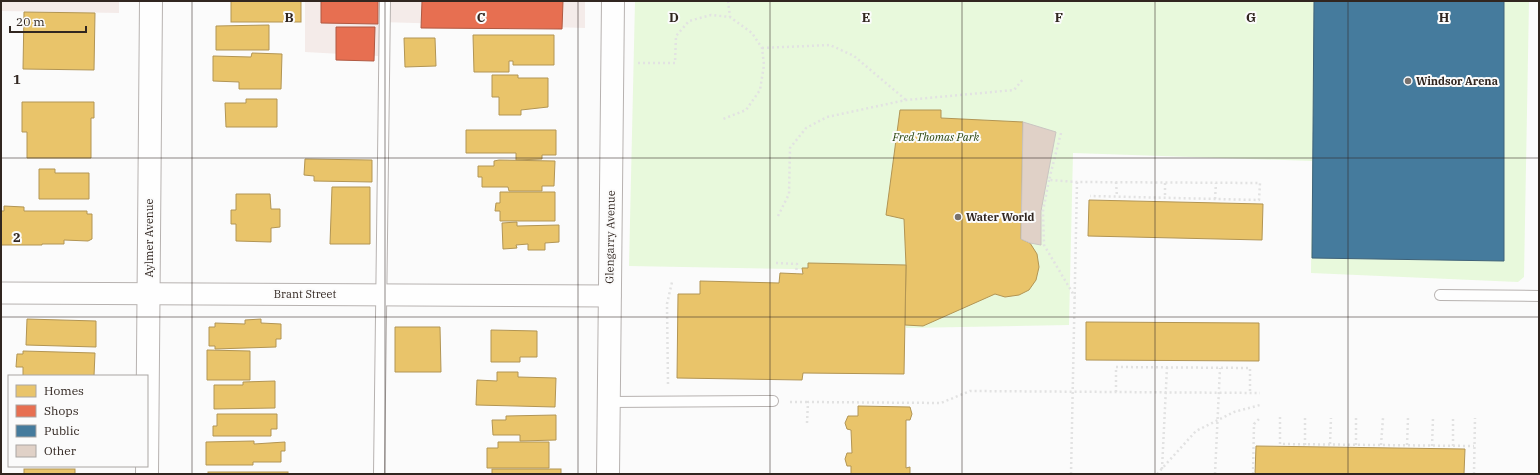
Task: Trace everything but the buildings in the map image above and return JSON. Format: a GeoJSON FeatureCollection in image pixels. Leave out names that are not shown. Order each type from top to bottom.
{"type":"FeatureCollection","features":[{"type":"Feature","properties":{"kind":"main road","name":"Aylmer Avenue"},"geometry":{"type":"LineString","coordinates":[[148,384],[151,1]]}},
{"type":"Feature","properties":{"kind":"main road","name":"Glengarry Avenue"},"geometry":{"type":"LineString","coordinates":[[608,474],[613,1]]}},
{"type":"Feature","properties":{"kind":"street","name":"Brant Street"},"geometry":{"type":"LineString","coordinates":[[1,293],[610,296]]}},
{"type":"Feature","properties":{"kind":"lane"},"geometry":{"type":"LineString","coordinates":[[379,474],[385,1]]}},
{"type":"Feature","properties":{"kind":"lane"},"geometry":{"type":"LineString","coordinates":[[1440,295],[1539,296]]}},
{"type":"Feature","properties":{"kind":"lane"},"geometry":{"type":"LineString","coordinates":[[609,402],[774,401]]}},
{"type":"Feature","properties":{"kind":"path"},"geometry":{"type":"LineString","coordinates":[[728,1],[730,17]]}},
{"type":"Feature","properties":{"kind":"path"},"geometry":{"type":"LineString","coordinates":[[638,63],[675,64],[676,36],[689,21],[711,15],[730,17],[752,33],[762,48],[764,65],[760,90],[746,110],[723,119]]}},
{"type":"Feature","properties":{"kind":"path"},"geometry":{"type":"LineString","coordinates":[[762,48],[830,45],[854,56],[906,100]]}},
{"type":"Feature","properties":{"kind":"path"},"geometry":{"type":"LineString","coordinates":[[778,216],[789,194],[790,148],[806,128],[827,117],[906,100],[1014,90],[1024,78]]}},
{"type":"Feature","properties":{"kind":"path"},"geometry":{"type":"LineString","coordinates":[[1061,133],[1043,211],[1044,245],[1075,298]]}},
{"type":"Feature","properties":{"kind":"path"},"geometry":{"type":"LineString","coordinates":[[1049,180],[1077,182],[1260,183],[1259,200],[1090,196]]}},
{"type":"Feature","properties":{"kind":"path"},"geometry":{"type":"LineString","coordinates":[[1071,474],[1074,392],[1077,182]]}},
{"type":"Feature","properties":{"kind":"path"},"geometry":{"type":"LineString","coordinates":[[1116,182],[1117,197]]}},
{"type":"Feature","properties":{"kind":"path"},"geometry":{"type":"LineString","coordinates":[[1165,182],[1165,198]]}},
{"type":"Feature","properties":{"kind":"path"},"geometry":{"type":"LineString","coordinates":[[1215,199],[1216,183]]}},
{"type":"Feature","properties":{"kind":"path"},"geometry":{"type":"LineString","coordinates":[[776,263],[797,264],[796,273]]}},
{"type":"Feature","properties":{"kind":"path"},"geometry":{"type":"LineString","coordinates":[[668,402],[667,304],[672,282]]}},
{"type":"Feature","properties":{"kind":"path"},"geometry":{"type":"LineString","coordinates":[[1116,392],[1116,366],[1250,368],[1250,393]]}},
{"type":"Feature","properties":{"kind":"path"},"geometry":{"type":"LineString","coordinates":[[1162,469],[1167,367]]}},
{"type":"Feature","properties":{"kind":"path"},"geometry":{"type":"LineString","coordinates":[[1215,474],[1220,368]]}},
{"type":"Feature","properties":{"kind":"path"},"geometry":{"type":"LineString","coordinates":[[807,423],[808,402],[879,405],[941,403],[970,391],[1260,393]]}},
{"type":"Feature","properties":{"kind":"path"},"geometry":{"type":"LineString","coordinates":[[1157,474],[1196,431],[1234,412],[1260,405]]}},
{"type":"Feature","properties":{"kind":"path"},"geometry":{"type":"LineString","coordinates":[[1280,417],[1280,444],[1474,446]]}},
{"type":"Feature","properties":{"kind":"path"},"geometry":{"type":"LineString","coordinates":[[1253,474],[1254,424],[1260,418]]}},
{"type":"Feature","properties":{"kind":"path"},"geometry":{"type":"LineString","coordinates":[[1304,445],[1305,418]]}},
{"type":"Feature","properties":{"kind":"path"},"geometry":{"type":"LineString","coordinates":[[1330,444],[1331,418]]}},
{"type":"Feature","properties":{"kind":"path"},"geometry":{"type":"LineString","coordinates":[[1356,418],[1356,445]]}},
{"type":"Feature","properties":{"kind":"path"},"geometry":{"type":"LineString","coordinates":[[1381,445],[1383,418]]}},
{"type":"Feature","properties":{"kind":"path"},"geometry":{"type":"LineString","coordinates":[[1406,445],[1408,418]]}},
{"type":"Feature","properties":{"kind":"path"},"geometry":{"type":"LineString","coordinates":[[1432,446],[1433,418]]}},
{"type":"Feature","properties":{"kind":"path"},"geometry":{"type":"LineString","coordinates":[[1453,418],[1453,446]]}},
{"type":"Feature","properties":{"kind":"path"},"geometry":{"type":"LineString","coordinates":[[1474,474],[1475,418]]}},
{"type":"Feature","properties":{"kind":"shaded area"},"geometry":{"type":"Polygon","coordinates":[[[1,1],[119,1],[119,13],[1,11],[1,1]]]}},
{"type":"Feature","properties":{"kind":"shaded area"},"geometry":{"type":"Polygon","coordinates":[[[305,1],[585,1],[585,28],[380,22],[378,56],[305,52],[305,1]]]}},
{"type":"Feature","properties":{"kind":"green space","name":"Fred Thomas Park"},"geometry":{"type":"Polygon","coordinates":[[[635,1],[1529,1],[1524,277],[1518,282],[1311,273],[1312,161],[1073,153],[1069,325],[906,328],[907,271],[629,266],[635,1]]]}},
{"type":"Feature","properties":{"kind":"place","name":"Windsor Arena"},"geometry":{"type":"Point","coordinates":[1408,81]}},
{"type":"Feature","properties":{"kind":"place","name":"Water World"},"geometry":{"type":"Point","coordinates":[958,217]}}]}
